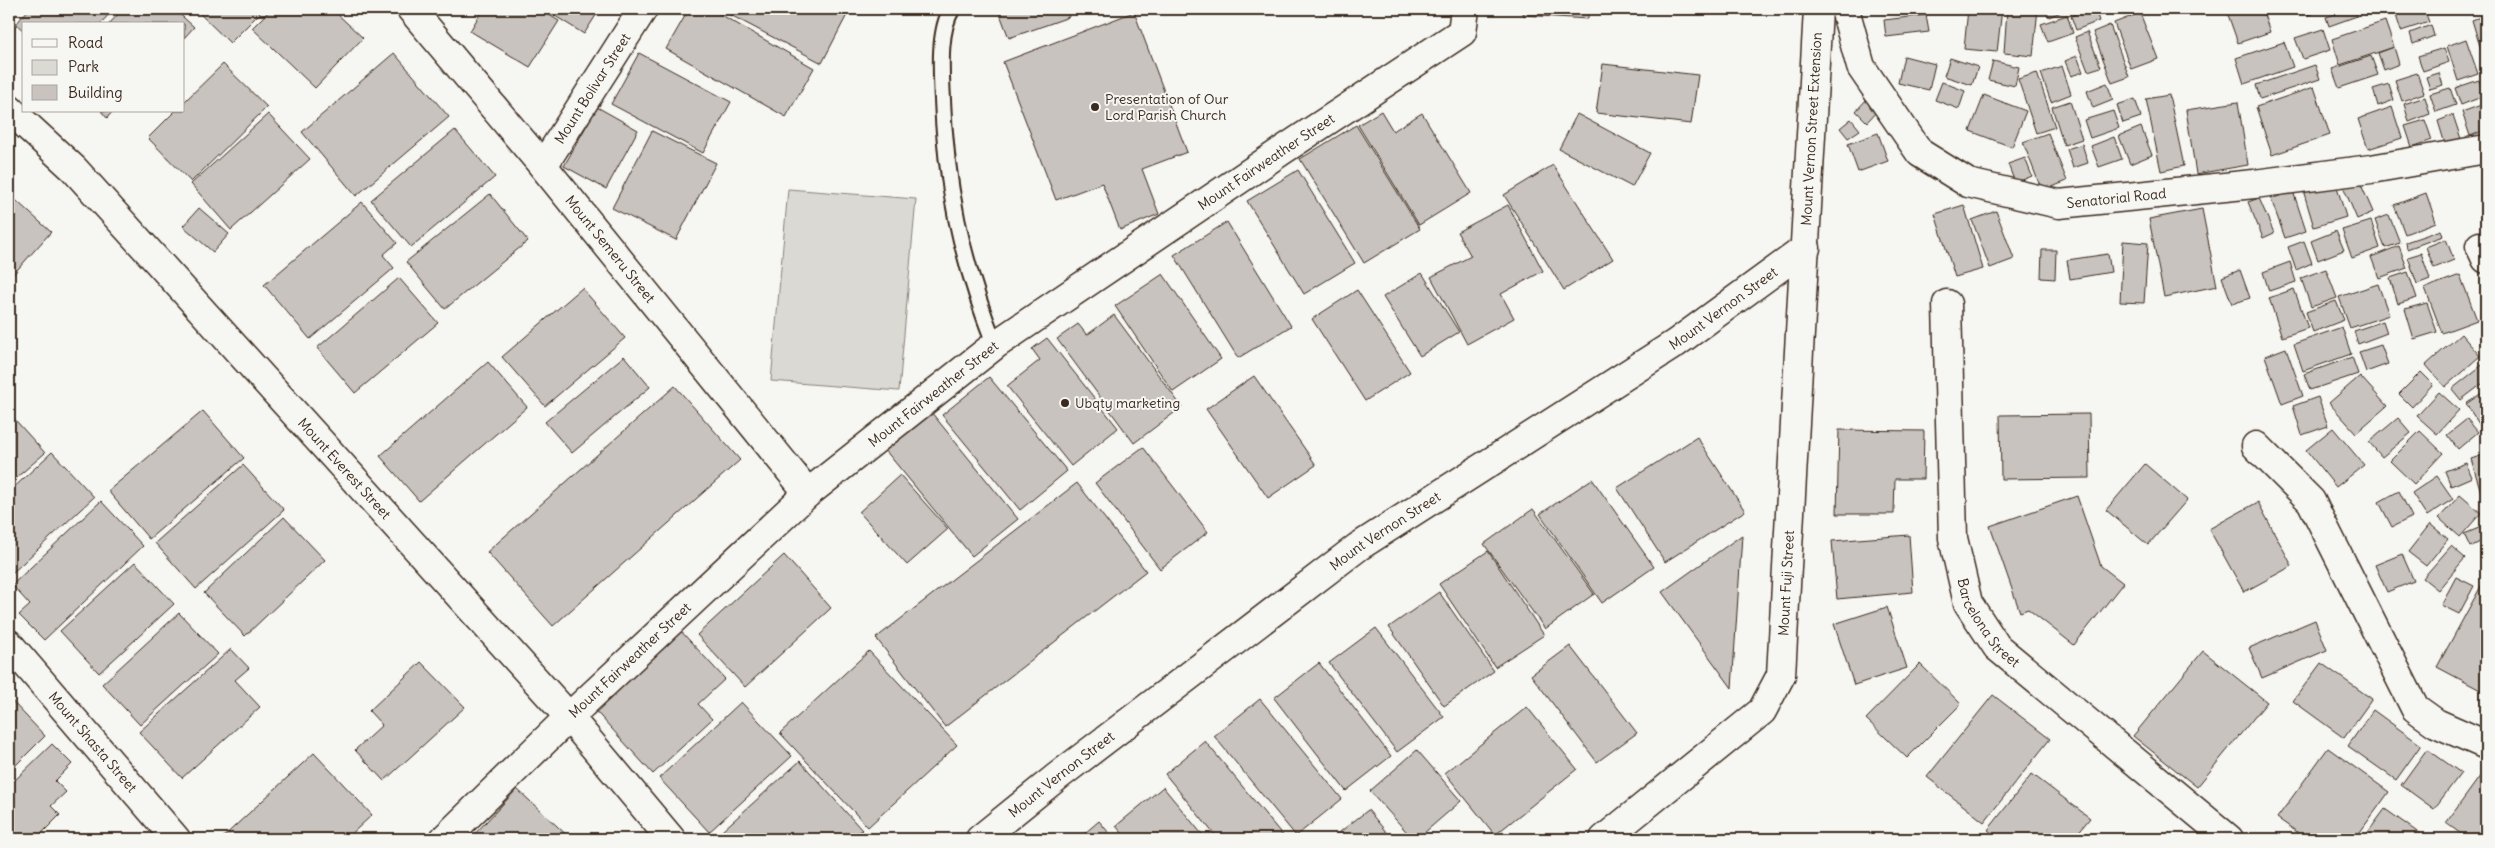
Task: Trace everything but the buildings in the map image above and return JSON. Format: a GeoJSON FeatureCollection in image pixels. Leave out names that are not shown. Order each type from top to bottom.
{"type":"FeatureCollection","features":[{"type":"Feature","properties":{"kind":"street","name":"Mount Semeru Street"},"geometry":{"type":"LineString","coordinates":[[410,9],[543,166],[808,494]]}},
{"type":"Feature","properties":{"kind":"street","name":"Mount Bolivar Street"},"geometry":{"type":"LineString","coordinates":[[543,166],[643,9]]}},
{"type":"Feature","properties":{"kind":"street","name":"Mount Fairweather Street"},"geometry":{"type":"LineString","coordinates":[[444,839],[568,717],[808,494],[995,345],[1283,150],[1462,32],[1465,9]]}},
{"type":"Feature","properties":{"kind":"street","name":"Mount Vernon Street Extension"},"geometry":{"type":"LineString","coordinates":[[1806,248],[1818,9]]}},
{"type":"Feature","properties":{"kind":"street","name":"Senatorial Road"},"geometry":{"type":"LineString","coordinates":[[1845,9],[1861,67],[1920,153],[1968,183],[2059,204],[2264,183],[2371,169],[2486,149]]}},
{"type":"Feature","properties":{"kind":"street","name":"Mount Everest Street"},"geometry":{"type":"LineString","coordinates":[[9,109],[74,169],[568,717],[671,839]]}},
{"type":"Feature","properties":{"kind":"street","name":"Mount Vernon Street"},"geometry":{"type":"LineString","coordinates":[[980,839],[1058,776],[1358,547],[1676,343],[1806,248]]}},
{"type":"Feature","properties":{"kind":"street","name":"Mount Fuji Street"},"geometry":{"type":"LineString","coordinates":[[1604,839],[1762,711],[1781,675],[1806,248]]}},
{"type":"Feature","properties":{"kind":"street","name":"Barcelona Street"},"geometry":{"type":"LineString","coordinates":[[1947,304],[1953,538],[1968,603],[1997,647],[2229,839]]}},
{"type":"Feature","properties":{"kind":"street"},"geometry":{"type":"LineString","coordinates":[[2256,446],[2311,501],[2415,708],[2436,723],[2486,745]]}},
{"type":"Feature","properties":{"kind":"street","name":"Mount Shasta Street"},"geometry":{"type":"LineString","coordinates":[[9,644],[176,839]]}},
{"type":"Feature","properties":{"kind":"lane"},"geometry":{"type":"LineString","coordinates":[[952,9],[948,16],[941,60],[948,172],[954,212],[974,291],[995,345]]}},
{"type":"Feature","properties":{"kind":"green space"},"geometry":{"type":"Polygon","coordinates":[[[788,189],[916,199],[899,391],[771,381],[788,189]]]}},
{"type":"Feature","properties":{"kind":"place","name":"Presentation of Our Lord Parish Church"},"geometry":{"type":"Point","coordinates":[1095,107]}},
{"type":"Feature","properties":{"kind":"place","name":"Ubqty marketing"},"geometry":{"type":"Point","coordinates":[1065,403]}}]}
